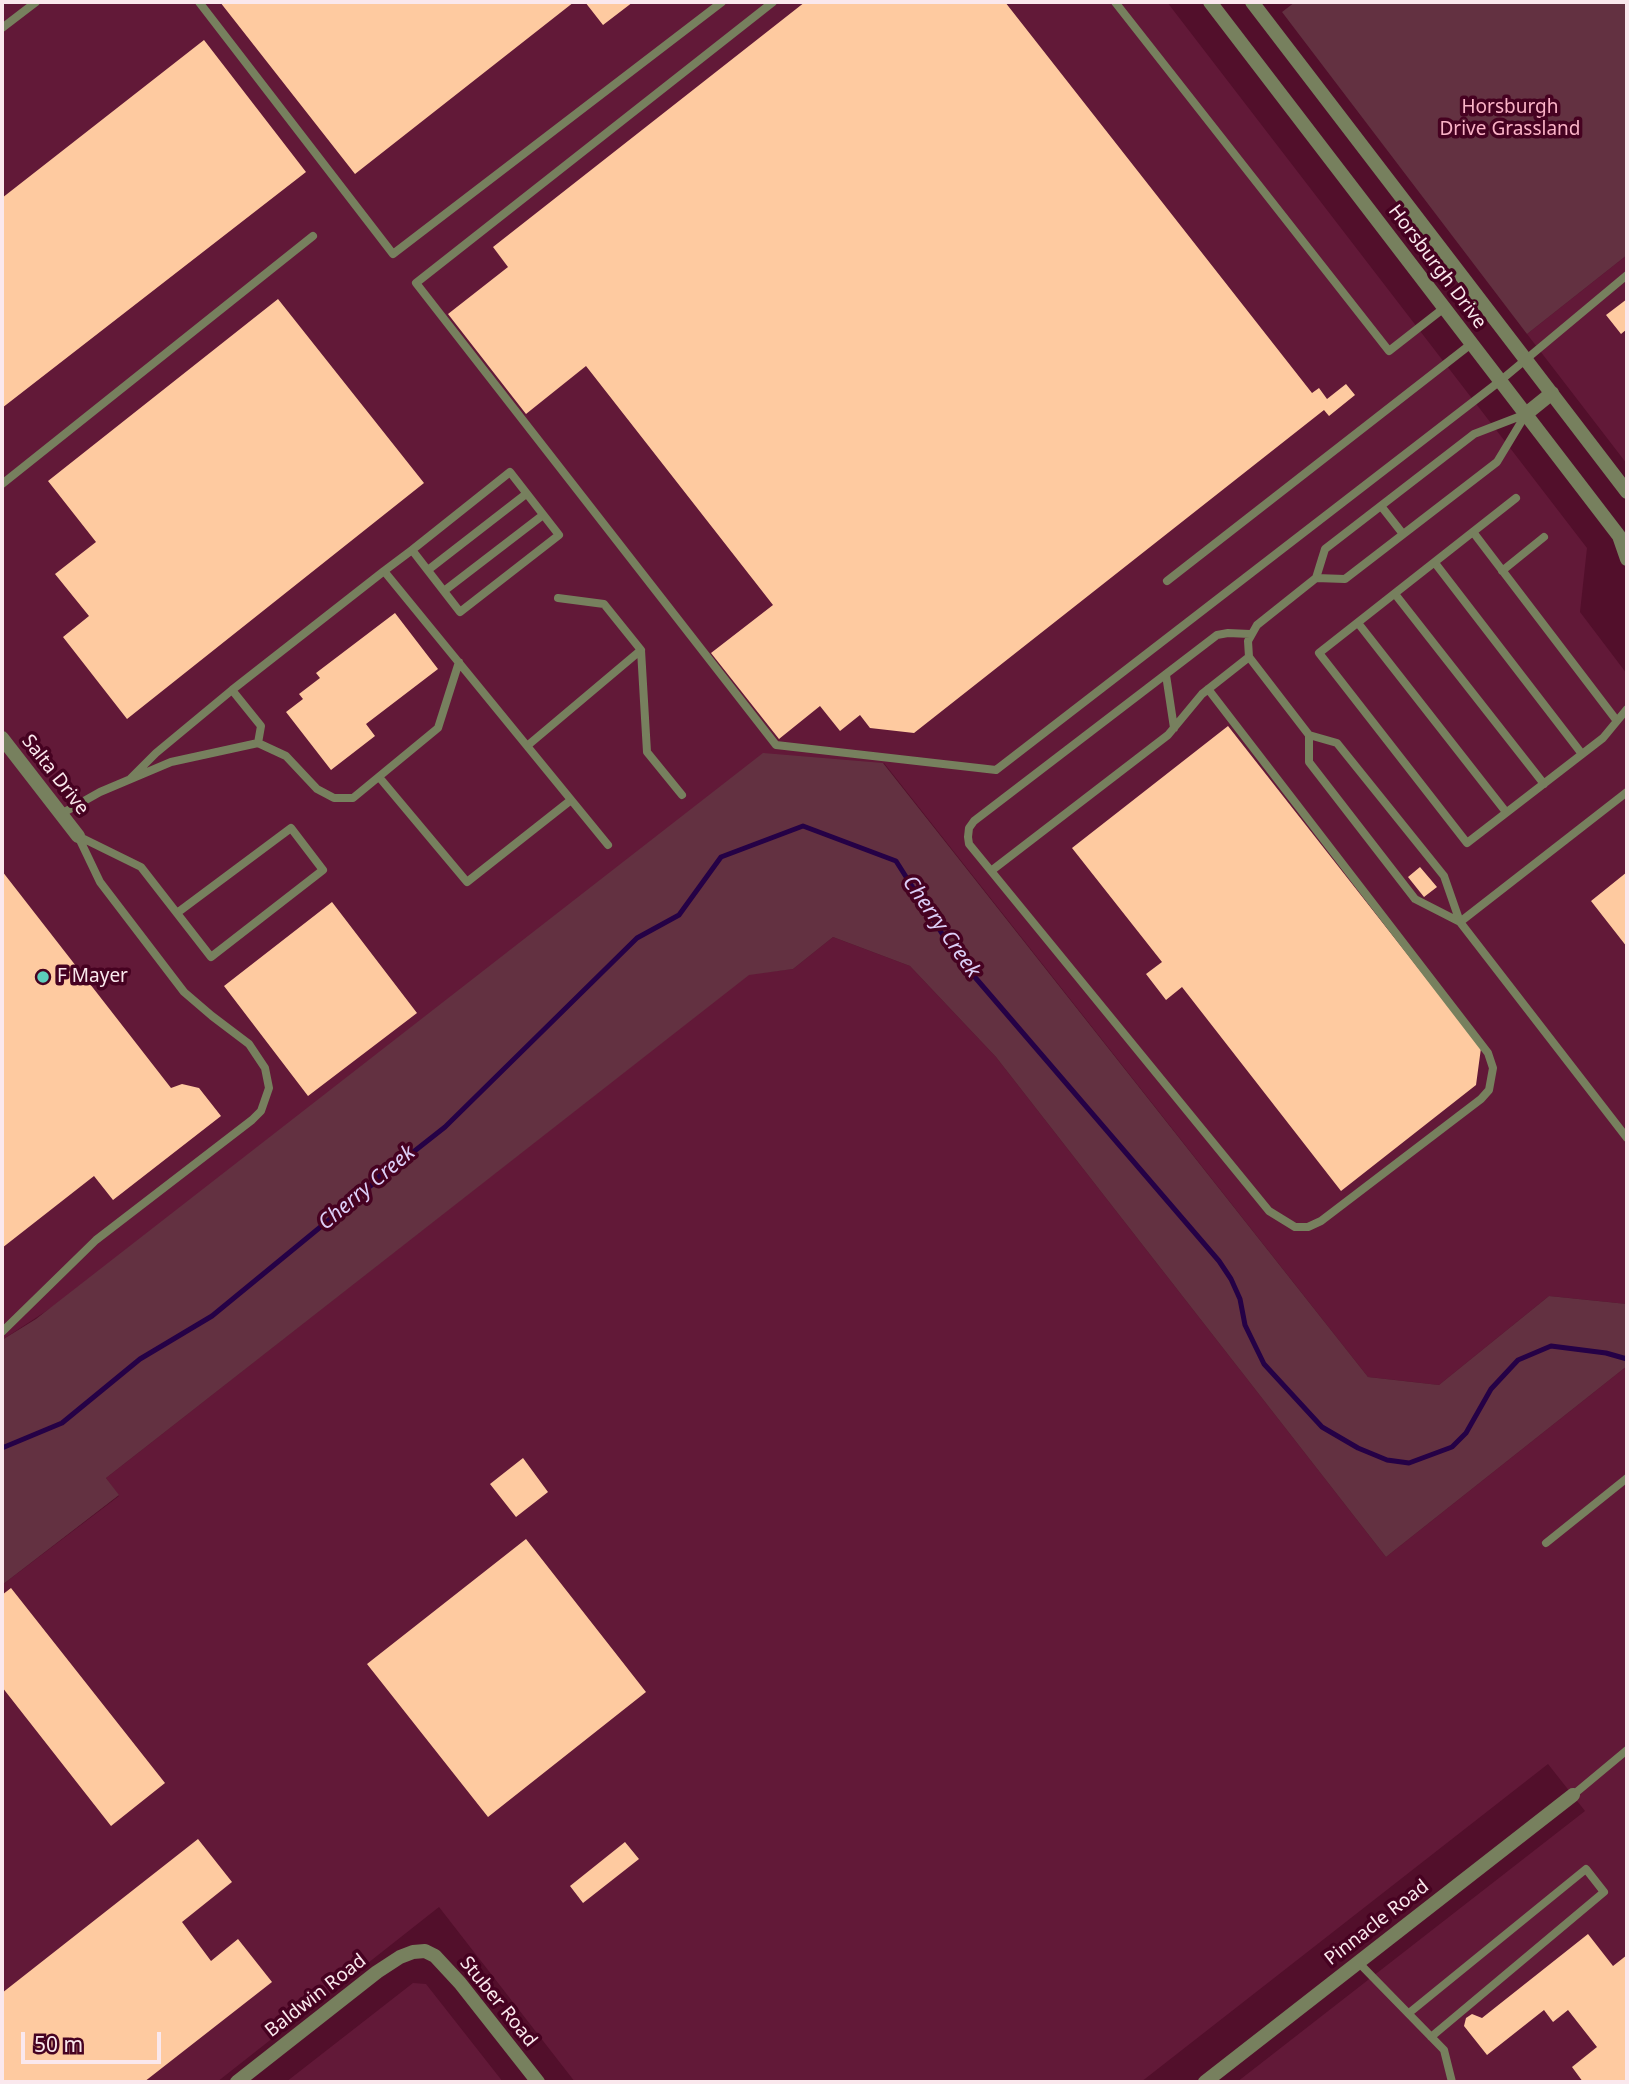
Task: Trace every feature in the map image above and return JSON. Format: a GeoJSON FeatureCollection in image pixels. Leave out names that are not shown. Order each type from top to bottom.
{"type":"FeatureCollection","features":[{"type":"Feature","properties":{"kind":"street","name":"Horsburgh Drive"},"geometry":{"type":"LineString","coordinates":[[1209,2],[1619,536],[1627,559]]}},
{"type":"Feature","properties":{"kind":"street","name":"Horsburgh Drive"},"geometry":{"type":"LineString","coordinates":[[1252,2],[1627,492]]}},
{"type":"Feature","properties":{"kind":"street"},"geometry":{"type":"LineString","coordinates":[[1526,414],[1552,394]]}},
{"type":"Feature","properties":{"kind":"street","name":"Salta Drive"},"geometry":{"type":"LineString","coordinates":[[2,738],[78,836]]}},
{"type":"Feature","properties":{"kind":"street","name":"Pinnacle Road"},"geometry":{"type":"LineString","coordinates":[[1205,2082],[1573,1795]]}},
{"type":"Feature","properties":{"kind":"street","name":"Baldwin Road"},"geometry":{"type":"LineString","coordinates":[[237,2082],[377,1972],[412,1952],[425,1951]]}},
{"type":"Feature","properties":{"kind":"street","name":"Stuber Road"},"geometry":{"type":"LineString","coordinates":[[425,1951],[435,1956],[460,1983],[538,2082]]}},
{"type":"Feature","properties":{"kind":"lane"},"geometry":{"type":"LineString","coordinates":[[2,28],[36,2]]}},
{"type":"Feature","properties":{"kind":"lane"},"geometry":{"type":"LineString","coordinates":[[199,2],[393,254],[722,2]]}},
{"type":"Feature","properties":{"kind":"lane"},"geometry":{"type":"LineString","coordinates":[[773,2],[416,284],[776,745],[996,770],[1500,380],[1627,275]]}},
{"type":"Feature","properties":{"kind":"lane"},"geometry":{"type":"LineString","coordinates":[[1115,2],[1389,351],[1444,308]]}},
{"type":"Feature","properties":{"kind":"lane"},"geometry":{"type":"LineString","coordinates":[[2,484],[313,236]]}},
{"type":"Feature","properties":{"kind":"lane"},"geometry":{"type":"LineString","coordinates":[[1167,581],[1471,344]]}},
{"type":"Feature","properties":{"kind":"lane"},"geometry":{"type":"LineString","coordinates":[[1460,922],[1415,900],[1309,762],[1309,736],[1249,657],[1250,635],[1257,625],[1316,578],[1325,549],[1474,434],[1526,414]]}},
{"type":"Feature","properties":{"kind":"lane"},"geometry":{"type":"LineString","coordinates":[[1316,578],[1345,579],[1497,461],[1526,414]]}},
{"type":"Feature","properties":{"kind":"lane"},"geometry":{"type":"LineString","coordinates":[[130,779],[156,753],[232,690],[510,472],[559,535],[460,612],[412,550]]}},
{"type":"Feature","properties":{"kind":"lane"},"geometry":{"type":"LineString","coordinates":[[428,570],[526,494]]}},
{"type":"Feature","properties":{"kind":"lane"},"geometry":{"type":"LineString","coordinates":[[1516,498],[1319,653],[1467,843],[1603,738],[1627,709]]}},
{"type":"Feature","properties":{"kind":"lane"},"geometry":{"type":"LineString","coordinates":[[1381,506],[1403,534]]}},
{"type":"Feature","properties":{"kind":"lane"},"geometry":{"type":"LineString","coordinates":[[444,591],[543,515]]}},
{"type":"Feature","properties":{"kind":"lane"},"geometry":{"type":"LineString","coordinates":[[1473,532],[1617,721]]}},
{"type":"Feature","properties":{"kind":"lane"},"geometry":{"type":"LineString","coordinates":[[1503,571],[1544,537]]}},
{"type":"Feature","properties":{"kind":"lane"},"geometry":{"type":"LineString","coordinates":[[1434,563],[1582,754]]}},
{"type":"Feature","properties":{"kind":"lane"},"geometry":{"type":"LineString","coordinates":[[384,571],[608,845]]}},
{"type":"Feature","properties":{"kind":"lane"},"geometry":{"type":"LineString","coordinates":[[1395,594],[1544,784]]}},
{"type":"Feature","properties":{"kind":"lane"},"geometry":{"type":"LineString","coordinates":[[558,597],[604,604],[641,650],[647,752],[682,795]]}},
{"type":"Feature","properties":{"kind":"lane"},"geometry":{"type":"LineString","coordinates":[[1358,623],[1506,812]]}},
{"type":"Feature","properties":{"kind":"lane"},"geometry":{"type":"LineString","coordinates":[[1208,689],[1488,1053],[1493,1068],[1489,1090],[1481,1099],[1321,1221],[1308,1227],[1295,1227],[1269,1211],[969,844],[969,828],[974,821],[1217,635],[1250,635]]}},
{"type":"Feature","properties":{"kind":"lane"},"geometry":{"type":"LineString","coordinates":[[527,746],[641,650]]}},
{"type":"Feature","properties":{"kind":"lane"},"geometry":{"type":"LineString","coordinates":[[991,871],[1174,728],[1208,689],[1249,657]]}},
{"type":"Feature","properties":{"kind":"lane"},"geometry":{"type":"LineString","coordinates":[[61,814],[100,792],[171,762],[258,743],[286,756],[317,789],[334,798],[353,798],[438,728],[458,662]]}},
{"type":"Feature","properties":{"kind":"lane"},"geometry":{"type":"LineString","coordinates":[[1166,675],[1174,728]]}},
{"type":"Feature","properties":{"kind":"lane"},"geometry":{"type":"LineString","coordinates":[[232,690],[261,726],[258,743]]}},
{"type":"Feature","properties":{"kind":"lane"},"geometry":{"type":"LineString","coordinates":[[1309,736],[1338,743],[1444,876],[1460,922],[1627,1138]]}},
{"type":"Feature","properties":{"kind":"lane"},"geometry":{"type":"LineString","coordinates":[[379,777],[467,882],[571,800]]}},
{"type":"Feature","properties":{"kind":"lane"},"geometry":{"type":"LineString","coordinates":[[1460,922],[1627,792]]}},
{"type":"Feature","properties":{"kind":"lane"},"geometry":{"type":"LineString","coordinates":[[78,836],[141,867],[211,957],[323,870],[291,828],[177,913]]}},
{"type":"Feature","properties":{"kind":"lane"},"geometry":{"type":"LineString","coordinates":[[2,1332],[96,1240],[252,1120],[261,1111],[269,1088],[265,1068],[249,1044],[184,992],[100,882],[78,836]]}},
{"type":"Feature","properties":{"kind":"lane"},"geometry":{"type":"LineString","coordinates":[[1546,1543],[1627,1478]]}},
{"type":"Feature","properties":{"kind":"lane"},"geometry":{"type":"LineString","coordinates":[[1573,1795],[1627,1750]]}},
{"type":"Feature","properties":{"kind":"lane"},"geometry":{"type":"LineString","coordinates":[[1409,2013],[1586,1870],[1604,1892],[1431,2037]]}},
{"type":"Feature","properties":{"kind":"lane"},"geometry":{"type":"LineString","coordinates":[[1359,1962],[1444,2050],[1452,2082]]}},
{"type":"Feature","properties":{"kind":"shaded area"},"geometry":{"type":"Polygon","coordinates":[[[2,2],[1167,2],[1587,548],[1580,612],[1627,674],[1627,1304],[1549,1296],[1439,1385],[1368,1377],[884,763],[2,1340],[2,2]]]}},
{"type":"Feature","properties":{"kind":"shaded area"},"geometry":{"type":"Polygon","coordinates":[[[1627,255],[1627,464],[1527,334],[1627,255]]]}},
{"type":"Feature","properties":{"kind":"shaded area"},"geometry":{"type":"Polygon","coordinates":[[[833,937],[910,966],[996,1057],[1386,1557],[1627,1366],[1627,2082],[1237,2082],[1585,1811],[1548,1764],[1141,2082],[575,2082],[439,1907],[217,2082],[2,2082],[2,1585],[119,1496],[106,1478],[749,974],[793,969],[833,937]]]}},
{"type":"Feature","properties":{"kind":"shaded area"},"geometry":{"type":"Polygon","coordinates":[[[413,1983],[426,1984],[503,2082],[286,2082],[413,1983]]]}},
{"type":"Feature","properties":{"kind":"green space","name":"Horsburgh Drive Grassland"},"geometry":{"type":"Polygon","coordinates":[[[1295,2],[1627,2],[1627,255],[1527,334],[1282,12],[1295,2]]]}},
{"type":"Feature","properties":{"kind":"green space"},"geometry":{"type":"Polygon","coordinates":[[[763,753],[883,763],[1368,1377],[1439,1385],[1549,1296],[1627,1304],[1627,1366],[1386,1557],[996,1057],[910,966],[833,937],[793,969],[749,975],[106,1478],[119,1495],[2,1585],[2,1340],[36,1319],[763,753]]]}},
{"type":"Feature","properties":{"kind":"building"},"geometry":{"type":"Polygon","coordinates":[[[220,2],[574,2],[355,174],[220,2]]]}},
{"type":"Feature","properties":{"kind":"building"},"geometry":{"type":"Polygon","coordinates":[[[585,2],[633,2],[603,25],[585,2]]]}},
{"type":"Feature","properties":{"kind":"building"},"geometry":{"type":"Polygon","coordinates":[[[805,2],[1005,2],[1312,393],[1319,388],[1327,399],[1346,384],[1355,395],[1329,416],[1324,410],[914,733],[870,728],[860,715],[840,731],[820,706],[779,739],[711,653],[773,605],[586,366],[526,414],[448,314],[508,267],[493,247],[805,2]]]}},
{"type":"Feature","properties":{"kind":"building"},"geometry":{"type":"Polygon","coordinates":[[[204,40],[306,172],[2,408],[2,198],[204,40]]]}},
{"type":"Feature","properties":{"kind":"building"},"geometry":{"type":"Polygon","coordinates":[[[278,299],[424,483],[127,719],[63,637],[89,616],[55,574],[96,542],[48,481],[278,299]]]}},
{"type":"Feature","properties":{"kind":"building"},"geometry":{"type":"Polygon","coordinates":[[[1627,299],[1627,329],[1621,334],[1606,315],[1627,299]]]}},
{"type":"Feature","properties":{"kind":"building"},"geometry":{"type":"Polygon","coordinates":[[[395,613],[438,669],[366,724],[375,736],[331,770],[286,712],[303,699],[299,694],[320,678],[316,673],[395,613]]]}},
{"type":"Feature","properties":{"kind":"building"},"geometry":{"type":"Polygon","coordinates":[[[1228,726],[1481,1048],[1476,1085],[1341,1191],[1182,987],[1166,1000],[1146,974],[1162,962],[1072,848],[1228,726]]]}},
{"type":"Feature","properties":{"kind":"building"},"geometry":{"type":"Polygon","coordinates":[[[1420,867],[1437,887],[1424,897],[1408,877],[1420,867]]]}},
{"type":"Feature","properties":{"kind":"building","name":"F Mayer"},"geometry":{"type":"Polygon","coordinates":[[[2,871],[171,1088],[182,1084],[199,1088],[221,1116],[113,1200],[94,1176],[2,1248],[2,871]]]}},
{"type":"Feature","properties":{"kind":"building"},"geometry":{"type":"Polygon","coordinates":[[[1627,872],[1627,947],[1591,901],[1627,872]]]}},
{"type":"Feature","properties":{"kind":"building"},"geometry":{"type":"Polygon","coordinates":[[[332,902],[417,1013],[308,1096],[224,986],[332,902]]]}},
{"type":"Feature","properties":{"kind":"building"},"geometry":{"type":"Polygon","coordinates":[[[523,1458],[548,1492],[516,1517],[490,1484],[523,1458]]]}},
{"type":"Feature","properties":{"kind":"building"},"geometry":{"type":"Polygon","coordinates":[[[526,1539],[646,1692],[488,1817],[367,1664],[526,1539]]]}},
{"type":"Feature","properties":{"kind":"building"},"geometry":{"type":"Polygon","coordinates":[[[11,1588],[165,1783],[111,1826],[2,1687],[2,1595],[11,1588]]]}},
{"type":"Feature","properties":{"kind":"building"},"geometry":{"type":"Polygon","coordinates":[[[198,1839],[232,1882],[182,1922],[211,1961],[238,1939],[272,1982],[144,2082],[2,2082],[2,1993],[198,1839]]]}},
{"type":"Feature","properties":{"kind":"building"},"geometry":{"type":"Polygon","coordinates":[[[625,1842],[639,1859],[583,1903],[570,1886],[625,1842]]]}},
{"type":"Feature","properties":{"kind":"building"},"geometry":{"type":"Polygon","coordinates":[[[1588,1934],[1613,1966],[1627,1955],[1627,2082],[1583,2082],[1572,2067],[1597,2047],[1568,2010],[1553,2022],[1544,2010],[1487,2055],[1464,2026],[1466,2018],[1472,2014],[1482,2018],[1588,1934]]]}},
{"type":"Feature","properties":{"kind":"waterway","name":"Cherry Creek"},"geometry":{"type":"LineString","coordinates":[[2,1448],[62,1423],[140,1359],[212,1316],[374,1183],[388,1165],[412,1153],[445,1127],[637,938],[679,915],[721,857],[803,826],[896,861],[955,954],[1219,1261],[1240,1299],[1245,1325],[1264,1364],[1322,1427],[1358,1448],[1387,1460],[1409,1463],[1452,1447],[1466,1433],[1491,1389],[1518,1360],[1551,1346],[1606,1353],[1627,1359]]}},
{"type":"Feature","properties":{"kind":"place","name":"F Mayer"},"geometry":{"type":"Point","coordinates":[43,977]}}]}
